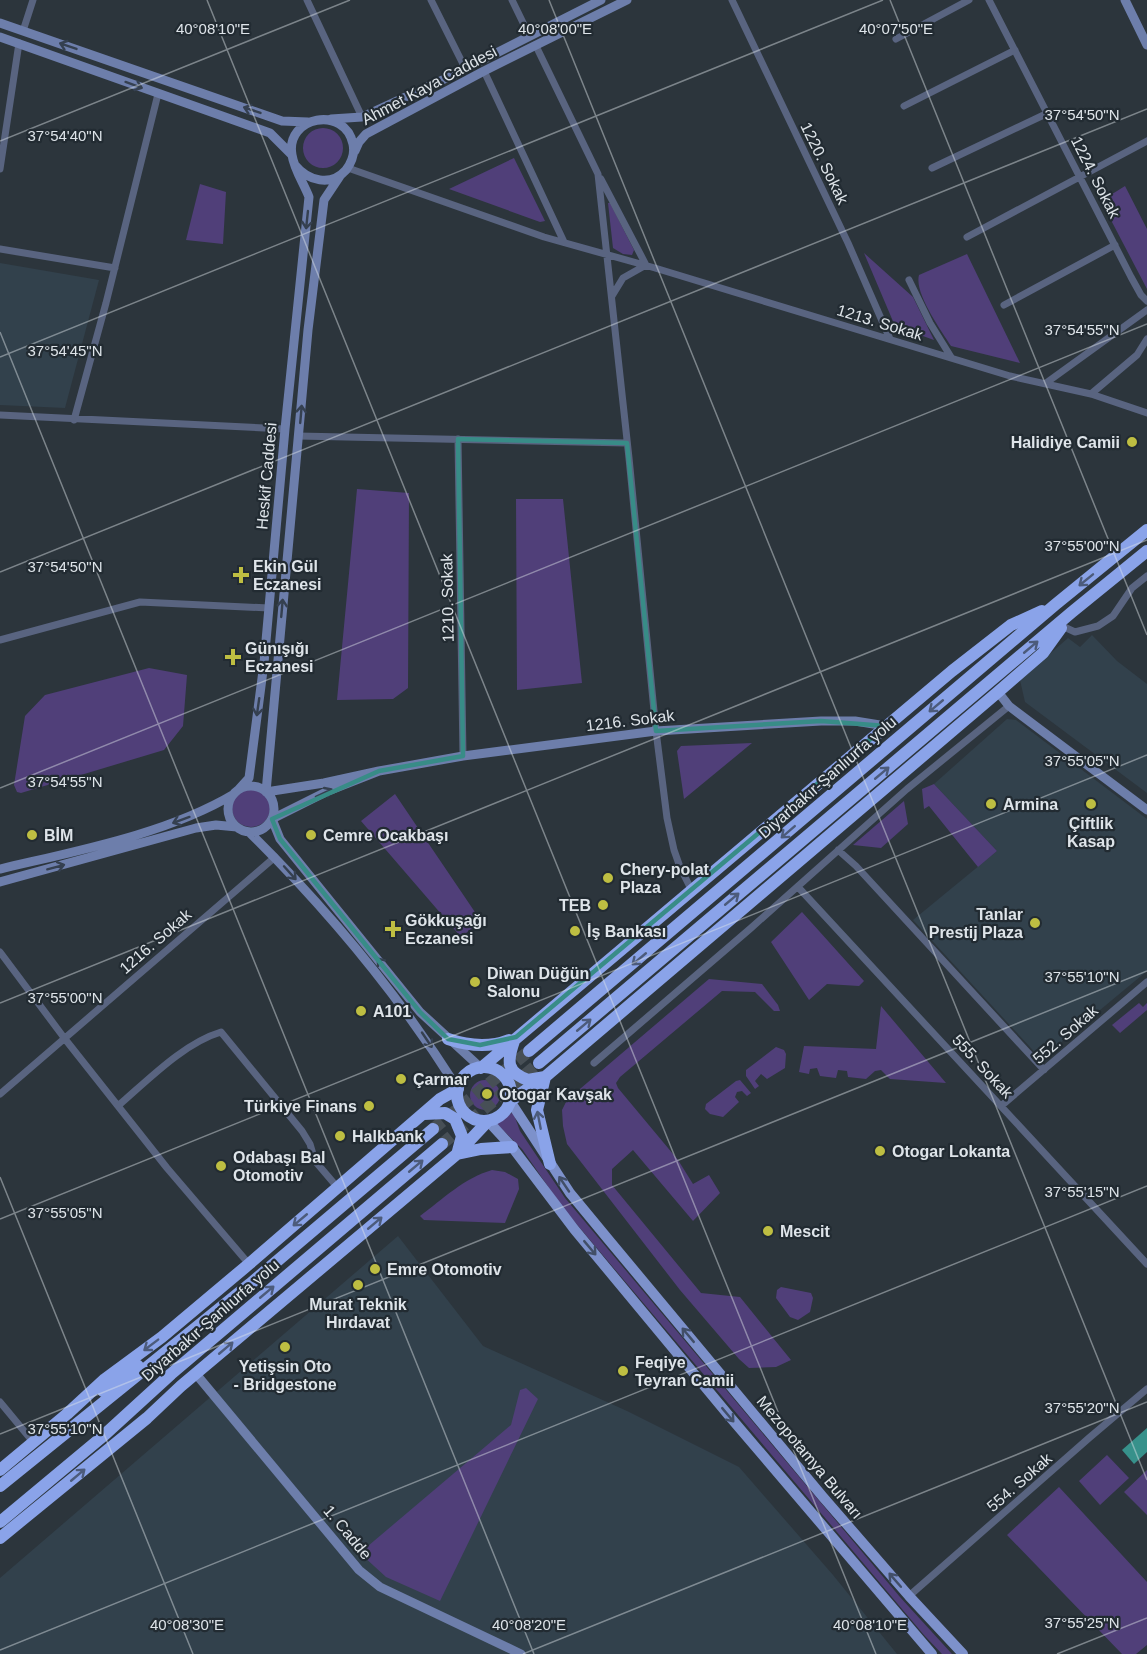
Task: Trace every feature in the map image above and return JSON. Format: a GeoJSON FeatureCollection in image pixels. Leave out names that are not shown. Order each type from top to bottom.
{"type":"FeatureCollection","features":[{"type":"Feature","properties":{"kind":"highway","name":"Diyarbakır-Şanlıurfa yolu"},"geometry":{"type":"LineString","coordinates":[[529,1051],[1056,604],[1147,530]]}},
{"type":"Feature","properties":{"kind":"highway","name":"Diyarbakır-Şanlıurfa yolu"},"geometry":{"type":"LineString","coordinates":[[539,1063],[1147,551]]}},
{"type":"Feature","properties":{"kind":"highway"},"geometry":{"type":"LineString","coordinates":[[488,1121],[479,1121],[464,1113],[457,1097],[458,1089],[466,1075],[481,1068],[952,671],[1011,625],[1056,604]]}},
{"type":"Feature","properties":{"kind":"highway"},"geometry":{"type":"LineString","coordinates":[[1,1538],[147,1418],[196,1374],[457,1155],[488,1121],[502,1114],[510,1101],[545,1077],[998,692],[1043,653],[1072,612]]}},
{"type":"Feature","properties":{"kind":"highway"},"geometry":{"type":"LineString","coordinates":[[516,1037],[509,1055],[511,1068],[519,1077],[528,1080],[545,1077]]}},
{"type":"Feature","properties":{"kind":"highway"},"geometry":{"type":"LineString","coordinates":[[448,1039],[462,1044],[480,1046],[498,1044],[516,1037]]}},
{"type":"Feature","properties":{"kind":"highway"},"geometry":{"type":"LineString","coordinates":[[481,1068],[490,1068],[504,1077],[511,1092],[510,1101]]}},
{"type":"Feature","properties":{"kind":"highway"},"geometry":{"type":"LineString","coordinates":[[545,1077],[537,1110],[550,1164]]}},
{"type":"Feature","properties":{"kind":"highway"},"geometry":{"type":"LineString","coordinates":[[0,1470],[105,1380],[162,1337],[249,1264],[440,1099],[458,1089]]}},
{"type":"Feature","properties":{"kind":"highway"},"geometry":{"type":"LineString","coordinates":[[423,1114],[445,1113],[455,1119],[462,1136],[457,1155]]}},
{"type":"Feature","properties":{"kind":"highway","name":"Diyarbakır-Şanlıurfa yolu"},"geometry":{"type":"LineString","coordinates":[[0,1486],[180,1341],[433,1129]]}},
{"type":"Feature","properties":{"kind":"highway","name":"Diyarbakır-Şanlıurfa yolu"},"geometry":{"type":"LineString","coordinates":[[0,1522],[442,1144]]}},
{"type":"Feature","properties":{"kind":"highway"},"geometry":{"type":"LineString","coordinates":[[457,1155],[481,1149],[512,1147]]}},
{"type":"Feature","properties":{"kind":"highway"},"geometry":{"type":"LineString","coordinates":[[67,1414],[180,1341]]}},
{"type":"Feature","properties":{"kind":"highway"},"geometry":{"type":"LineString","coordinates":[[1,1538],[43,1496],[71,1463]]}},
{"type":"Feature","properties":{"kind":"main road","name":"Ahmet Kaya Caddesi"},"geometry":{"type":"LineString","coordinates":[[329,119],[363,117],[601,0]]}},
{"type":"Feature","properties":{"kind":"main road","name":"Ahmet Kaya Caddesi"},"geometry":{"type":"LineString","coordinates":[[352,159],[359,142],[366,134],[627,0]]}},
{"type":"Feature","properties":{"kind":"main road"},"geometry":{"type":"LineString","coordinates":[[1125,0],[1147,45]]}},
{"type":"Feature","properties":{"kind":"main road"},"geometry":{"type":"LineString","coordinates":[[0,23],[282,121],[309,122]]}},
{"type":"Feature","properties":{"kind":"main road"},"geometry":{"type":"LineString","coordinates":[[0,37],[270,133],[302,173],[310,178],[320,181],[340,176]]}},
{"type":"Feature","properties":{"kind":"main road"},"geometry":{"type":"LineString","coordinates":[[266,792],[308,330],[324,200],[348,168],[354,149],[352,138],[347,129],[329,119],[309,122],[300,128],[295,136],[292,145],[293,160]]}},
{"type":"Feature","properties":{"kind":"main road","name":"Heskif Caddesi"},"geometry":{"type":"LineString","coordinates":[[237,792],[249,778],[264,663],[309,197],[293,160]]}},
{"type":"Feature","properties":{"kind":"main road"},"geometry":{"type":"LineString","coordinates":[[998,692],[1010,706],[1147,810]]}},
{"type":"Feature","properties":{"kind":"main road","name":"1216. Sokak"},"geometry":{"type":"LineString","coordinates":[[379,771],[463,756],[656,731],[820,721],[855,721],[886,726]]}},
{"type":"Feature","properties":{"kind":"main road"},"geometry":{"type":"LineString","coordinates":[[266,792],[379,771]]}},
{"type":"Feature","properties":{"kind":"main road"},"geometry":{"type":"LineString","coordinates":[[249,832],[262,829],[272,819],[328,791],[379,771]]}},
{"type":"Feature","properties":{"kind":"main road"},"geometry":{"type":"LineString","coordinates":[[0,869],[87,849],[183,820],[253,786],[266,792],[274,804],[272,819],[280,839],[420,1012],[481,1068]]}},
{"type":"Feature","properties":{"kind":"main road"},"geometry":{"type":"LineString","coordinates":[[237,792],[228,808],[229,815],[237,827]]}},
{"type":"Feature","properties":{"kind":"main road"},"geometry":{"type":"LineString","coordinates":[[0,882],[196,828],[216,825],[237,827],[249,832],[275,857],[400,1003],[458,1089]]}},
{"type":"Feature","properties":{"kind":"main road","name":"Mezopotamya Bulvarı"},"geometry":{"type":"LineString","coordinates":[[510,1101],[570,1193],[823,1497],[963,1654]]}},
{"type":"Feature","properties":{"kind":"main road"},"geometry":{"type":"LineString","coordinates":[[488,1121],[512,1147],[580,1236],[730,1417],[933,1654]]}},
{"type":"Feature","properties":{"kind":"main road","name":"1. Cadde"},"geometry":{"type":"LineString","coordinates":[[196,1374],[359,1570],[380,1587],[521,1654]]}},
{"type":"Feature","properties":{"kind":"street"},"geometry":{"type":"LineString","coordinates":[[23,31],[33,0]]}},
{"type":"Feature","properties":{"kind":"street"},"geometry":{"type":"LineString","coordinates":[[307,0],[363,117]]}},
{"type":"Feature","properties":{"kind":"street"},"geometry":{"type":"LineString","coordinates":[[431,0],[465,68]]}},
{"type":"Feature","properties":{"kind":"street"},"geometry":{"type":"LineString","coordinates":[[512,0],[529,35]]}},
{"type":"Feature","properties":{"kind":"street","name":"1220. Sokak"},"geometry":{"type":"LineString","coordinates":[[732,0],[848,243],[890,339]]}},
{"type":"Feature","properties":{"kind":"street"},"geometry":{"type":"LineString","coordinates":[[896,39],[969,0]]}},
{"type":"Feature","properties":{"kind":"street","name":"1224. Sokak"},"geometry":{"type":"LineString","coordinates":[[989,0],[1141,295],[1147,302]]}},
{"type":"Feature","properties":{"kind":"street"},"geometry":{"type":"LineString","coordinates":[[0,168],[19,44]]}},
{"type":"Feature","properties":{"kind":"street"},"geometry":{"type":"LineString","coordinates":[[536,46],[598,174],[646,265],[623,278],[616,285],[611,298]]}},
{"type":"Feature","properties":{"kind":"street"},"geometry":{"type":"LineString","coordinates":[[904,106],[1014,50]]}},
{"type":"Feature","properties":{"kind":"street"},"geometry":{"type":"LineString","coordinates":[[484,72],[564,242]]}},
{"type":"Feature","properties":{"kind":"street"},"geometry":{"type":"LineString","coordinates":[[74,420],[158,94]]}},
{"type":"Feature","properties":{"kind":"street"},"geometry":{"type":"LineString","coordinates":[[932,168],[1048,113]]}},
{"type":"Feature","properties":{"kind":"street"},"geometry":{"type":"LineString","coordinates":[[967,237],[1147,141]]}},
{"type":"Feature","properties":{"kind":"street","name":"1213. Sokak"},"geometry":{"type":"LineString","coordinates":[[348,168],[606,255],[646,265],[1010,376],[1091,394],[1147,413]]}},
{"type":"Feature","properties":{"kind":"street"},"geometry":{"type":"LineString","coordinates":[[598,174],[667,818],[674,850],[692,891]]}},
{"type":"Feature","properties":{"kind":"street"},"geometry":{"type":"LineString","coordinates":[[1004,305],[1115,245]]}},
{"type":"Feature","properties":{"kind":"street"},"geometry":{"type":"LineString","coordinates":[[0,249],[115,268]]}},
{"type":"Feature","properties":{"kind":"street"},"geometry":{"type":"LineString","coordinates":[[909,280],[930,323],[951,357]]}},
{"type":"Feature","properties":{"kind":"street"},"geometry":{"type":"LineString","coordinates":[[1046,383],[1147,310]]}},
{"type":"Feature","properties":{"kind":"street"},"geometry":{"type":"LineString","coordinates":[[1091,394],[1137,355],[1147,339]]}},
{"type":"Feature","properties":{"kind":"street"},"geometry":{"type":"LineString","coordinates":[[0,416],[285,429]]}},
{"type":"Feature","properties":{"kind":"street"},"geometry":{"type":"LineString","coordinates":[[298,436],[627,443]]}},
{"type":"Feature","properties":{"kind":"street","name":"1210. Sokak"},"geometry":{"type":"LineString","coordinates":[[458,439],[463,756]]}},
{"type":"Feature","properties":{"kind":"street"},"geometry":{"type":"LineString","coordinates":[[1062,626],[1075,632],[1098,626],[1113,616],[1131,588],[1147,576]]}},
{"type":"Feature","properties":{"kind":"street"},"geometry":{"type":"LineString","coordinates":[[0,640],[140,602],[269,608]]}},
{"type":"Feature","properties":{"kind":"street"},"geometry":{"type":"LineString","coordinates":[[594,1063],[908,789],[1010,706]]}},
{"type":"Feature","properties":{"kind":"street"},"geometry":{"type":"LineString","coordinates":[[838,850],[856,866],[1044,1070]]}},
{"type":"Feature","properties":{"kind":"street","name":"1216. Sokak"},"geometry":{"type":"LineString","coordinates":[[0,1094],[275,857]]}},
{"type":"Feature","properties":{"kind":"street","name":"555. Sokak"},"geometry":{"type":"LineString","coordinates":[[798,887],[1147,1264]]}},
{"type":"Feature","properties":{"kind":"street"},"geometry":{"type":"LineString","coordinates":[[0,952],[167,1168],[249,1264]]}},
{"type":"Feature","properties":{"kind":"street","name":"552. Sokak"},"geometry":{"type":"LineString","coordinates":[[1002,1106],[1147,982]]}},
{"type":"Feature","properties":{"kind":"street"},"geometry":{"type":"LineString","coordinates":[[118,1105],[172,1060],[207,1036],[221,1032],[302,1131],[310,1144],[315,1161],[338,1188]]}},
{"type":"Feature","properties":{"kind":"street","name":"554. Sokak"},"geometry":{"type":"LineString","coordinates":[[909,1596],[1147,1389]]}},
{"type":"Feature","properties":{"kind":"street"},"geometry":{"type":"LineString","coordinates":[[0,1402],[34,1443]]}},
{"type":"Feature","properties":{"kind":"highlighted area"},"geometry":{"type":"Polygon","coordinates":[[[458,439],[627,443],[656,731],[821,721],[886,726],[516,1037],[480,1045],[448,1039],[420,1012],[280,839],[272,819],[379,771],[463,756],[458,439]]]}},
{"type":"Feature","properties":{"kind":"shaded area"},"geometry":{"type":"Polygon","coordinates":[[[323,128],[331,129],[337,134],[342,140],[342,156],[337,162],[331,167],[323,168],[315,167],[309,162],[304,156],[303,148],[304,140],[309,134],[315,129],[323,128]]]}},
{"type":"Feature","properties":{"kind":"shaded area"},"geometry":{"type":"Polygon","coordinates":[[[514,158],[545,221],[540,222],[449,189],[514,158]]]}},
{"type":"Feature","properties":{"kind":"shaded area"},"geometry":{"type":"Polygon","coordinates":[[[200,184],[226,192],[223,244],[186,240],[200,184]]]}},
{"type":"Feature","properties":{"kind":"shaded area"},"geometry":{"type":"Polygon","coordinates":[[[1125,186],[1147,229],[1147,289],[1101,201],[1125,186]]]}},
{"type":"Feature","properties":{"kind":"shaded area"},"geometry":{"type":"Polygon","coordinates":[[[608,203],[634,250],[632,255],[623,254],[613,248],[608,203]]]}},
{"type":"Feature","properties":{"kind":"shaded area"},"geometry":{"type":"Polygon","coordinates":[[[864,253],[913,297],[934,340],[895,326],[864,253]]]}},
{"type":"Feature","properties":{"kind":"shaded area"},"geometry":{"type":"Polygon","coordinates":[[[967,254],[1020,363],[951,346],[924,301],[920,291],[919,275],[967,254]]]}},
{"type":"Feature","properties":{"kind":"shaded area"},"geometry":{"type":"Polygon","coordinates":[[[0,263],[99,280],[65,408],[0,405],[0,263]]]}},
{"type":"Feature","properties":{"kind":"shaded area"},"geometry":{"type":"Polygon","coordinates":[[[357,489],[409,493],[408,688],[393,699],[337,700],[357,489]]]}},
{"type":"Feature","properties":{"kind":"shaded area"},"geometry":{"type":"Polygon","coordinates":[[[516,499],[563,499],[582,683],[517,690],[516,499]]]}},
{"type":"Feature","properties":{"kind":"shaded area"},"geometry":{"type":"Polygon","coordinates":[[[1092,635],[1117,661],[1147,684],[1147,793],[1025,702],[1020,680],[1068,638],[1080,647],[1092,635]]]}},
{"type":"Feature","properties":{"kind":"shaded area"},"geometry":{"type":"Polygon","coordinates":[[[149,668],[187,675],[183,726],[164,750],[21,793],[17,792],[14,785],[25,716],[45,695],[149,668]]]}},
{"type":"Feature","properties":{"kind":"shaded area"},"geometry":{"type":"Polygon","coordinates":[[[1007,719],[1016,720],[1147,819],[1147,971],[1041,1059],[913,920],[997,851],[934,784],[1007,719]]]}},
{"type":"Feature","properties":{"kind":"shaded area"},"geometry":{"type":"Polygon","coordinates":[[[752,743],[684,799],[677,751],[681,746],[752,743]]]}},
{"type":"Feature","properties":{"kind":"shaded area"},"geometry":{"type":"Polygon","coordinates":[[[934,784],[997,851],[978,867],[929,806],[924,809],[922,789],[934,784]]]}},
{"type":"Feature","properties":{"kind":"shaded area"},"geometry":{"type":"Polygon","coordinates":[[[251,789],[264,795],[270,808],[264,821],[251,827],[238,821],[232,808],[238,795],[251,789]]]}},
{"type":"Feature","properties":{"kind":"shaded area"},"geometry":{"type":"Polygon","coordinates":[[[395,794],[481,921],[461,937],[361,821],[395,794]]]}},
{"type":"Feature","properties":{"kind":"shaded area"},"geometry":{"type":"Polygon","coordinates":[[[904,801],[908,824],[881,848],[853,845],[904,801]]]}},
{"type":"Feature","properties":{"kind":"shaded area"},"geometry":{"type":"Polygon","coordinates":[[[802,912],[864,981],[859,986],[827,984],[809,1000],[771,942],[802,912]]]}},
{"type":"Feature","properties":{"kind":"shaded area"},"geometry":{"type":"Polygon","coordinates":[[[709,979],[762,984],[780,1011],[774,1011],[755,992],[722,991],[620,1077],[616,1083],[678,1160],[693,1184],[709,1175],[720,1193],[693,1221],[633,1150],[612,1169],[612,1185],[701,1293],[740,1297],[791,1360],[776,1367],[749,1368],[739,1359],[680,1290],[567,1144],[563,1126],[562,1110],[567,1100],[709,979]]]}},
{"type":"Feature","properties":{"kind":"shaded area"},"geometry":{"type":"Polygon","coordinates":[[[1139,1003],[1143,1007],[1147,1003],[1147,1010],[1120,1033],[1112,1025],[1139,1003]]]}},
{"type":"Feature","properties":{"kind":"shaded area"},"geometry":{"type":"Polygon","coordinates":[[[881,1006],[946,1083],[890,1079],[881,1070],[875,1071],[866,1079],[848,1077],[847,1071],[838,1070],[836,1078],[820,1076],[817,1068],[810,1069],[809,1074],[799,1072],[804,1046],[876,1049],[881,1006]]]}},
{"type":"Feature","properties":{"kind":"shaded area"},"geometry":{"type":"Polygon","coordinates":[[[776,1047],[784,1050],[786,1054],[785,1068],[767,1079],[761,1074],[755,1081],[759,1086],[755,1089],[746,1076],[746,1070],[776,1047]]]}},
{"type":"Feature","properties":{"kind":"shaded area"},"geometry":{"type":"Polygon","coordinates":[[[485,1080],[496,1084],[500,1095],[496,1106],[485,1110],[474,1106],[470,1095],[474,1084],[485,1080]]]}},
{"type":"Feature","properties":{"kind":"shaded area"},"geometry":{"type":"Polygon","coordinates":[[[740,1080],[751,1093],[747,1096],[742,1091],[737,1092],[735,1097],[739,1102],[723,1117],[710,1114],[705,1109],[706,1104],[740,1080]]]}},
{"type":"Feature","properties":{"kind":"shaded area"},"geometry":{"type":"Polygon","coordinates":[[[513,1112],[520,1131],[565,1198],[900,1597],[952,1654],[942,1654],[924,1635],[563,1208],[522,1149],[497,1124],[513,1112]]]}},
{"type":"Feature","properties":{"kind":"shaded area"},"geometry":{"type":"Polygon","coordinates":[[[492,1170],[505,1172],[518,1179],[519,1189],[505,1223],[424,1220],[420,1216],[472,1178],[492,1170]]]}},
{"type":"Feature","properties":{"kind":"shaded area"},"geometry":{"type":"Polygon","coordinates":[[[398,1236],[483,1346],[627,1411],[739,1467],[833,1575],[897,1654],[0,1654],[0,1578],[398,1236]]]}},
{"type":"Feature","properties":{"kind":"shaded area"},"geometry":{"type":"Polygon","coordinates":[[[781,1287],[811,1293],[813,1298],[810,1312],[798,1320],[790,1317],[776,1298],[777,1290],[781,1287]]]}},
{"type":"Feature","properties":{"kind":"shaded area"},"geometry":{"type":"Polygon","coordinates":[[[526,1388],[538,1399],[440,1601],[386,1577],[362,1555],[368,1546],[511,1425],[520,1390],[526,1388]]]}},
{"type":"Feature","properties":{"kind":"shaded area"},"geometry":{"type":"Polygon","coordinates":[[[1147,1428],[1147,1452],[1134,1464],[1122,1450],[1147,1428]]]}},
{"type":"Feature","properties":{"kind":"shaded area"},"geometry":{"type":"Polygon","coordinates":[[[1107,1455],[1129,1478],[1100,1505],[1079,1481],[1107,1455]]]}},
{"type":"Feature","properties":{"kind":"shaded area"},"geometry":{"type":"Polygon","coordinates":[[[1147,1470],[1147,1515],[1124,1492],[1147,1470]]]}},
{"type":"Feature","properties":{"kind":"shaded area"},"geometry":{"type":"Polygon","coordinates":[[[1059,1487],[1147,1582],[1147,1645],[1136,1654],[1122,1654],[1007,1535],[1059,1487]]]}},
{"type":"Feature","properties":{"kind":"tunnel"},"geometry":{"type":"LineString","coordinates":[[433,1129],[529,1051]]}},
{"type":"Feature","properties":{"kind":"tunnel"},"geometry":{"type":"LineString","coordinates":[[442,1144],[539,1063]]}},
{"type":"Feature","properties":{"kind":"place","name":"Halidiye Camii"},"geometry":{"type":"Point","coordinates":[1132,442]}},
{"type":"Feature","properties":{"kind":"place","name":"Ekin Gül Eczanesi"},"geometry":{"type":"Point","coordinates":[241,575]}},
{"type":"Feature","properties":{"kind":"place","name":"Günışığı Eczanesi"},"geometry":{"type":"Point","coordinates":[233,657]}},
{"type":"Feature","properties":{"kind":"place","name":"Armina"},"geometry":{"type":"Point","coordinates":[991,804]}},
{"type":"Feature","properties":{"kind":"place","name":"Çiftlik Kasap"},"geometry":{"type":"Point","coordinates":[1091,804]}},
{"type":"Feature","properties":{"kind":"place","name":"BİM"},"geometry":{"type":"Point","coordinates":[32,835]}},
{"type":"Feature","properties":{"kind":"place","name":"Cemre Ocakbaşı"},"geometry":{"type":"Point","coordinates":[311,835]}},
{"type":"Feature","properties":{"kind":"place","name":"Chery-polat Plaza"},"geometry":{"type":"Point","coordinates":[608,878]}},
{"type":"Feature","properties":{"kind":"place","name":"TEB"},"geometry":{"type":"Point","coordinates":[603,905]}},
{"type":"Feature","properties":{"kind":"place","name":"Tanlar Prestij Plaza"},"geometry":{"type":"Point","coordinates":[1035,923]}},
{"type":"Feature","properties":{"kind":"place","name":"Gökkuşağı Eczanesi"},"geometry":{"type":"Point","coordinates":[393,929]}},
{"type":"Feature","properties":{"kind":"place","name":"İş Bankası"},"geometry":{"type":"Point","coordinates":[575,931]}},
{"type":"Feature","properties":{"kind":"place","name":"Diwan Düğün Salonu"},"geometry":{"type":"Point","coordinates":[475,982]}},
{"type":"Feature","properties":{"kind":"place","name":"A101"},"geometry":{"type":"Point","coordinates":[361,1011]}},
{"type":"Feature","properties":{"kind":"place","name":"Çarmar"},"geometry":{"type":"Point","coordinates":[401,1079]}},
{"type":"Feature","properties":{"kind":"place","name":"Otogar Kavşak"},"geometry":{"type":"Point","coordinates":[487,1094]}},
{"type":"Feature","properties":{"kind":"place","name":"Türkiye Finans"},"geometry":{"type":"Point","coordinates":[369,1106]}},
{"type":"Feature","properties":{"kind":"place","name":"Halkbank"},"geometry":{"type":"Point","coordinates":[340,1136]}},
{"type":"Feature","properties":{"kind":"place","name":"Otogar Lokanta"},"geometry":{"type":"Point","coordinates":[880,1151]}},
{"type":"Feature","properties":{"kind":"place","name":"Odabaşı Bal Otomotiv"},"geometry":{"type":"Point","coordinates":[221,1166]}},
{"type":"Feature","properties":{"kind":"place","name":"Mescit"},"geometry":{"type":"Point","coordinates":[768,1231]}},
{"type":"Feature","properties":{"kind":"place","name":"Emre Otomotiv"},"geometry":{"type":"Point","coordinates":[375,1269]}},
{"type":"Feature","properties":{"kind":"place","name":"Murat Teknik Hırdavat"},"geometry":{"type":"Point","coordinates":[358,1285]}},
{"type":"Feature","properties":{"kind":"place","name":"Yetişsin Oto - Bridgestone"},"geometry":{"type":"Point","coordinates":[285,1347]}},
{"type":"Feature","properties":{"kind":"place","name":"Feqiye Teyran Camii"},"geometry":{"type":"Point","coordinates":[623,1371]}}]}
